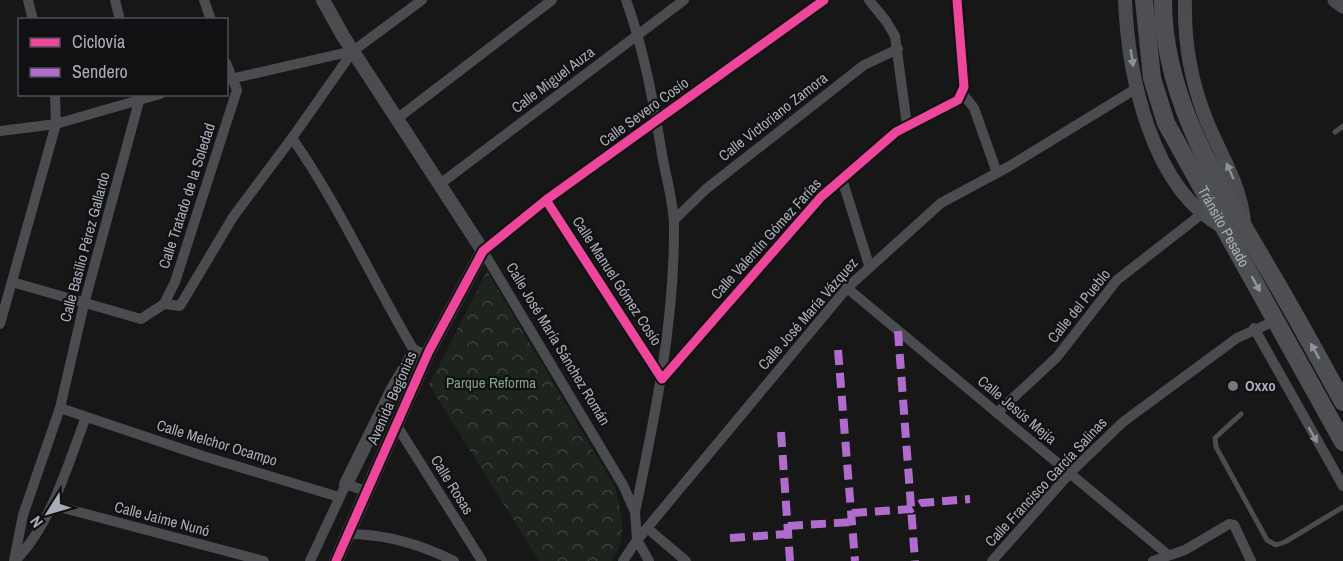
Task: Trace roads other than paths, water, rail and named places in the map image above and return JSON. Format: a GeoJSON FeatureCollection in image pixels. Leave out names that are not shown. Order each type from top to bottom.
{"type":"FeatureCollection","features":[{"type":"Feature","properties":{"kind":"main road","name":"Tránsito Pesado"},"geometry":{"type":"LineString","coordinates":[[1143,0],[1152,78],[1166,123],[1343,442]]}},
{"type":"Feature","properties":{"kind":"main road","name":"Tránsito Pesado"},"geometry":{"type":"LineString","coordinates":[[1163,0],[1168,57],[1183,110],[1244,227],[1343,402]]}},
{"type":"Feature","properties":{"kind":"main road"},"geometry":{"type":"LineString","coordinates":[[1335,0],[1343,6]]}},
{"type":"Feature","properties":{"kind":"street"},"geometry":{"type":"LineString","coordinates":[[28,0],[32,18]]}},
{"type":"Feature","properties":{"kind":"street"},"geometry":{"type":"LineString","coordinates":[[115,0],[120,18]]}},
{"type":"Feature","properties":{"kind":"street"},"geometry":{"type":"LineString","coordinates":[[204,0],[210,18]]}},
{"type":"Feature","properties":{"kind":"street","name":"Calle José María Sánchez Román"},"geometry":{"type":"LineString","coordinates":[[323,0],[353,51],[483,251],[623,485],[635,512],[634,543]]}},
{"type":"Feature","properties":{"kind":"street"},"geometry":{"type":"LineString","coordinates":[[12,282],[141,319],[165,304],[180,306],[233,217],[353,51],[422,0]]}},
{"type":"Feature","properties":{"kind":"street"},"geometry":{"type":"LineString","coordinates":[[398,118],[552,0]]}},
{"type":"Feature","properties":{"kind":"street"},"geometry":{"type":"LineString","coordinates":[[626,0],[638,34],[674,220],[672,275],[662,379],[635,512]]}},
{"type":"Feature","properties":{"kind":"street","name":"Calle Miguel Auza"},"geometry":{"type":"LineString","coordinates":[[440,184],[684,0]]}},
{"type":"Feature","properties":{"kind":"street","name":"Calle Severo Cosío"},"geometry":{"type":"LineString","coordinates":[[483,251],[546,200],[657,123],[825,0]]}},
{"type":"Feature","properties":{"kind":"street"},"geometry":{"type":"LineString","coordinates":[[869,0],[892,29],[898,49],[907,125]]}},
{"type":"Feature","properties":{"kind":"street"},"geometry":{"type":"LineString","coordinates":[[957,0],[962,93],[974,108],[997,173]]}},
{"type":"Feature","properties":{"kind":"street"},"geometry":{"type":"LineString","coordinates":[[1125,0],[1137,88],[1157,152],[1182,190],[1203,213],[1223,227]]}},
{"type":"Feature","properties":{"kind":"street"},"geometry":{"type":"LineString","coordinates":[[1185,0],[1189,62],[1204,114],[1241,197],[1244,227]]}},
{"type":"Feature","properties":{"kind":"street","name":"Calle Victoriano Zamora"},"geometry":{"type":"LineString","coordinates":[[674,220],[706,189],[864,65],[898,49]]}},
{"type":"Feature","properties":{"kind":"street"},"geometry":{"type":"LineString","coordinates":[[230,79],[353,51]]}},
{"type":"Feature","properties":{"kind":"street","name":"Calle Tratado de la Soledad"},"geometry":{"type":"LineString","coordinates":[[165,304],[175,282],[237,90],[230,79]]}},
{"type":"Feature","properties":{"kind":"street","name":"Calle José María Vázquez"},"geometry":{"type":"LineString","coordinates":[[624,559],[634,543],[847,288],[869,266],[941,203],[997,173],[1137,88]]}},
{"type":"Feature","properties":{"kind":"street","name":"Calle Valentín Gómez Farías"},"geometry":{"type":"LineString","coordinates":[[662,379],[821,197],[907,125],[952,105],[962,93]]}},
{"type":"Feature","properties":{"kind":"street"},"geometry":{"type":"LineString","coordinates":[[0,324],[4,298],[12,282],[56,124],[55,96]]}},
{"type":"Feature","properties":{"kind":"street"},"geometry":{"type":"LineString","coordinates":[[0,131],[56,124],[142,96]]}},
{"type":"Feature","properties":{"kind":"street","name":"Calle Basilio Pérez Gallardo"},"geometry":{"type":"LineString","coordinates":[[14,561],[23,514],[60,408],[84,304],[142,96]]}},
{"type":"Feature","properties":{"kind":"street"},"geometry":{"type":"LineString","coordinates":[[292,138],[312,166],[382,298],[422,351],[393,389],[310,561]]}},
{"type":"Feature","properties":{"kind":"street"},"geometry":{"type":"LineString","coordinates":[[842,179],[869,266]]}},
{"type":"Feature","properties":{"kind":"street","name":"Calle Manuel Gómez Cosío"},"geometry":{"type":"LineString","coordinates":[[546,200],[662,379]]}},
{"type":"Feature","properties":{"kind":"street","name":"Calle del Pueblo"},"geometry":{"type":"LineString","coordinates":[[997,413],[1057,357],[1117,280],[1203,213]]}},
{"type":"Feature","properties":{"kind":"street","name":"Avenida Begonias"},"geometry":{"type":"LineString","coordinates":[[336,561],[397,426],[422,351],[483,251]]}},
{"type":"Feature","properties":{"kind":"street","name":"Calle Jesús Mejía"},"geometry":{"type":"LineString","coordinates":[[847,288],[1167,554]]}},
{"type":"Feature","properties":{"kind":"street","name":"Calle Francisco García Salinas"},"geometry":{"type":"LineString","coordinates":[[992,561],[1020,526],[1070,473],[1124,422],[1237,338],[1254,328],[1275,321]]}},
{"type":"Feature","properties":{"kind":"street"},"geometry":{"type":"LineString","coordinates":[[1254,328],[1343,486]]}},
{"type":"Feature","properties":{"kind":"street"},"geometry":{"type":"LineString","coordinates":[[60,408],[86,417]]}},
{"type":"Feature","properties":{"kind":"street","name":"Calle Basilio Pérez Gallardo"},"geometry":{"type":"LineString","coordinates":[[14,561],[25,550],[52,505],[86,417]]}},
{"type":"Feature","properties":{"kind":"street","name":"Calle Melchor Ocampo"},"geometry":{"type":"LineString","coordinates":[[86,417],[339,497]]}},
{"type":"Feature","properties":{"kind":"street","name":"Calle Rosas"},"geometry":{"type":"LineString","coordinates":[[397,426],[482,561]]}},
{"type":"Feature","properties":{"kind":"street"},"geometry":{"type":"LineString","coordinates":[[346,484],[368,492]]}},
{"type":"Feature","properties":{"kind":"street","name":"Calle Jaime Nunó"},"geometry":{"type":"LineString","coordinates":[[52,505],[264,561]]}},
{"type":"Feature","properties":{"kind":"street"},"geometry":{"type":"LineString","coordinates":[[1153,561],[1167,554],[1185,550],[1220,528],[1234,525],[1251,561]]}},
{"type":"Feature","properties":{"kind":"street"},"geometry":{"type":"LineString","coordinates":[[648,528],[686,561]]}},
{"type":"Feature","properties":{"kind":"street"},"geometry":{"type":"LineString","coordinates":[[348,534],[369,534],[404,540],[454,561]]}},
{"type":"Feature","properties":{"kind":"street"},"geometry":{"type":"LineString","coordinates":[[634,543],[649,561]]}},
{"type":"Feature","properties":{"kind":"lane"},"geometry":{"type":"LineString","coordinates":[[1335,132],[1343,126]]}},
{"type":"Feature","properties":{"kind":"lane"},"geometry":{"type":"LineString","coordinates":[[1241,414],[1221,430],[1215,438],[1216,447],[1267,540],[1276,545],[1285,543],[1343,507]]}},
{"type":"Feature","properties":{"kind":"place","name":"Oxxo"},"geometry":{"type":"Point","coordinates":[1233,386]}},
{"type":"Feature","properties":{"kind":"park label","name":"Parque Reforma"},"geometry":{"type":"Point","coordinates":[491,383]}}]}
